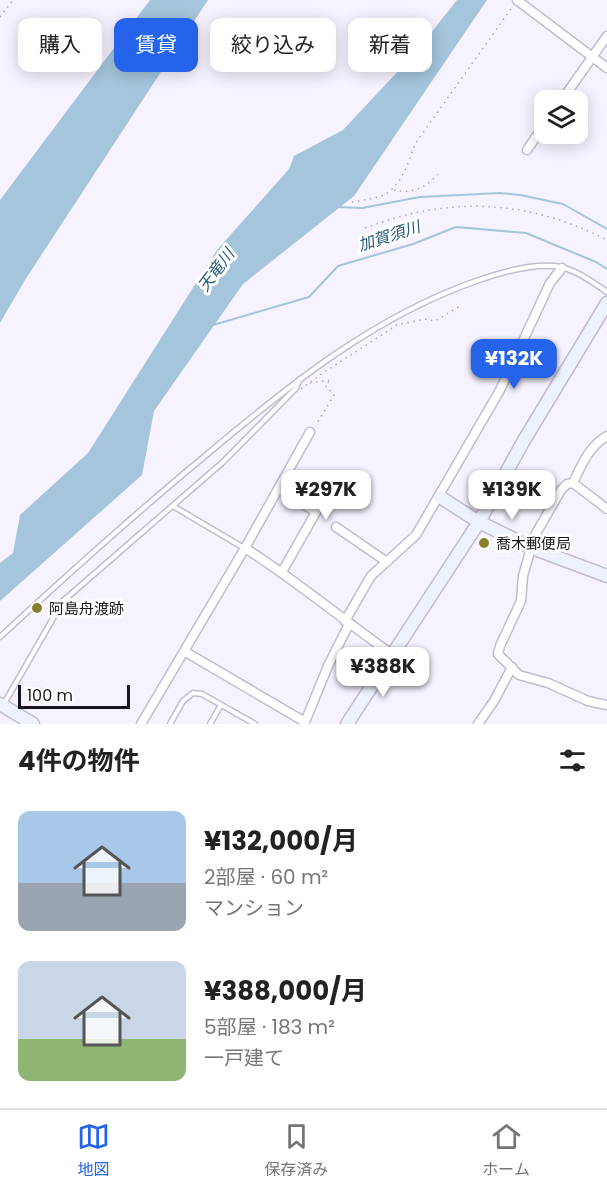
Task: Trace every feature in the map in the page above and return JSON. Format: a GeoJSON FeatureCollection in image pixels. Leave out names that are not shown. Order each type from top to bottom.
{"type":"FeatureCollection","features":[{"type":"Feature","properties":{"kind":"street"},"geometry":{"type":"LineString","coordinates":[[517,0],[607,68]]}},
{"type":"Feature","properties":{"kind":"street"},"geometry":{"type":"LineString","coordinates":[[569,90],[607,36]]}},
{"type":"Feature","properties":{"kind":"street"},"geometry":{"type":"LineString","coordinates":[[527,150],[534,140]]}},
{"type":"Feature","properties":{"kind":"street"},"geometry":{"type":"LineString","coordinates":[[184,651],[305,723],[347,622],[371,576],[416,536],[500,390],[550,284],[562,268]]}},
{"type":"Feature","properties":{"kind":"street"},"geometry":{"type":"LineString","coordinates":[[347,724],[479,522],[607,303]]}},
{"type":"Feature","properties":{"kind":"street"},"geometry":{"type":"LineString","coordinates":[[141,724],[245,548],[310,432]]}},
{"type":"Feature","properties":{"kind":"street"},"geometry":{"type":"LineString","coordinates":[[573,483],[597,441],[607,436]]}},
{"type":"Feature","properties":{"kind":"street"},"geometry":{"type":"LineString","coordinates":[[607,509],[573,483],[567,484],[551,506],[534,537],[523,576],[521,601],[498,654],[519,675],[548,683],[588,701],[607,705]]}},
{"type":"Feature","properties":{"kind":"street"},"geometry":{"type":"LineString","coordinates":[[279,489],[316,512],[282,572]]}},
{"type":"Feature","properties":{"kind":"street"},"geometry":{"type":"LineString","coordinates":[[440,496],[479,522],[532,548],[607,576]]}},
{"type":"Feature","properties":{"kind":"street"},"geometry":{"type":"LineString","coordinates":[[336,527],[387,562]]}},
{"type":"Feature","properties":{"kind":"street"},"geometry":{"type":"LineString","coordinates":[[245,548],[282,572],[393,655]]}},
{"type":"Feature","properties":{"kind":"street"},"geometry":{"type":"LineString","coordinates":[[478,724],[512,668]]}},
{"type":"Feature","properties":{"kind":"street"},"geometry":{"type":"LineString","coordinates":[[2,703],[33,724]]}},
{"type":"Feature","properties":{"kind":"lane"},"geometry":{"type":"LineString","coordinates":[[0,637],[186,471],[300,379],[368,333],[415,306],[456,288],[511,271],[538,266],[576,272],[607,292]]}},
{"type":"Feature","properties":{"kind":"lane"},"geometry":{"type":"LineString","coordinates":[[2,703],[63,601],[223,462],[296,388],[300,379]]}},
{"type":"Feature","properties":{"kind":"lane"},"geometry":{"type":"LineString","coordinates":[[173,506],[245,548]]}},
{"type":"Feature","properties":{"kind":"lane"},"geometry":{"type":"LineString","coordinates":[[170,724],[183,701],[194,693],[202,694],[255,724]]}},
{"type":"Feature","properties":{"kind":"lane"},"geometry":{"type":"LineString","coordinates":[[210,724],[221,705]]}},
{"type":"Feature","properties":{"kind":"lane"},"geometry":{"type":"LineString","coordinates":[[240,724],[243,718]]}},
{"type":"Feature","properties":{"kind":"path"},"geometry":{"type":"LineString","coordinates":[[0,17],[13,0]]}},
{"type":"Feature","properties":{"kind":"path"},"geometry":{"type":"LineString","coordinates":[[352,202],[382,196],[393,190],[410,160],[415,144],[517,0]]}},
{"type":"Feature","properties":{"kind":"path"},"geometry":{"type":"LineString","coordinates":[[393,190],[403,192],[427,186],[438,174]]}},
{"type":"Feature","properties":{"kind":"path"},"geometry":{"type":"LineString","coordinates":[[365,228],[417,212],[484,206],[520,209],[541,214],[576,225],[607,240]]}},
{"type":"Feature","properties":{"kind":"path"},"geometry":{"type":"LineString","coordinates":[[302,389],[397,325],[425,319],[435,321],[460,306]]}},
{"type":"Feature","properties":{"kind":"path"},"geometry":{"type":"LineString","coordinates":[[309,383],[331,380],[326,385],[334,395],[310,432]]}},
{"type":"Feature","properties":{"kind":"water"},"geometry":{"type":"Polygon","coordinates":[[[150,0],[208,0],[196,18],[136,18],[150,0]]]}},
{"type":"Feature","properties":{"kind":"water","name":"天竜川"},"geometry":{"type":"Polygon","coordinates":[[[457,0],[487,0],[354,196],[243,284],[154,411],[142,475],[0,601],[0,563],[13,553],[20,515],[88,453],[217,250],[289,169],[294,156],[343,130],[397,72],[432,72],[432,32],[457,0]]]}},
{"type":"Feature","properties":{"kind":"water"},"geometry":{"type":"Polygon","coordinates":[[[114,48],[114,72],[161,72],[25,280],[0,323],[0,200],[96,72],[102,72],[102,64],[114,48]]]}},
{"type":"Feature","properties":{"kind":"waterway"},"geometry":{"type":"LineString","coordinates":[[337,207],[362,208],[420,197],[500,193],[563,204],[607,229]]}},
{"type":"Feature","properties":{"kind":"waterway","name":"加賀須川"},"geometry":{"type":"LineString","coordinates":[[213,325],[309,297],[338,266],[413,244],[456,227],[526,233],[596,262],[607,269]]}},
{"type":"Feature","properties":{"kind":"place","name":"喬木郵便局"},"geometry":{"type":"Point","coordinates":[484,543]}},
{"type":"Feature","properties":{"kind":"place","name":"阿島舟渡跡"},"geometry":{"type":"Point","coordinates":[37,608]}}]}
